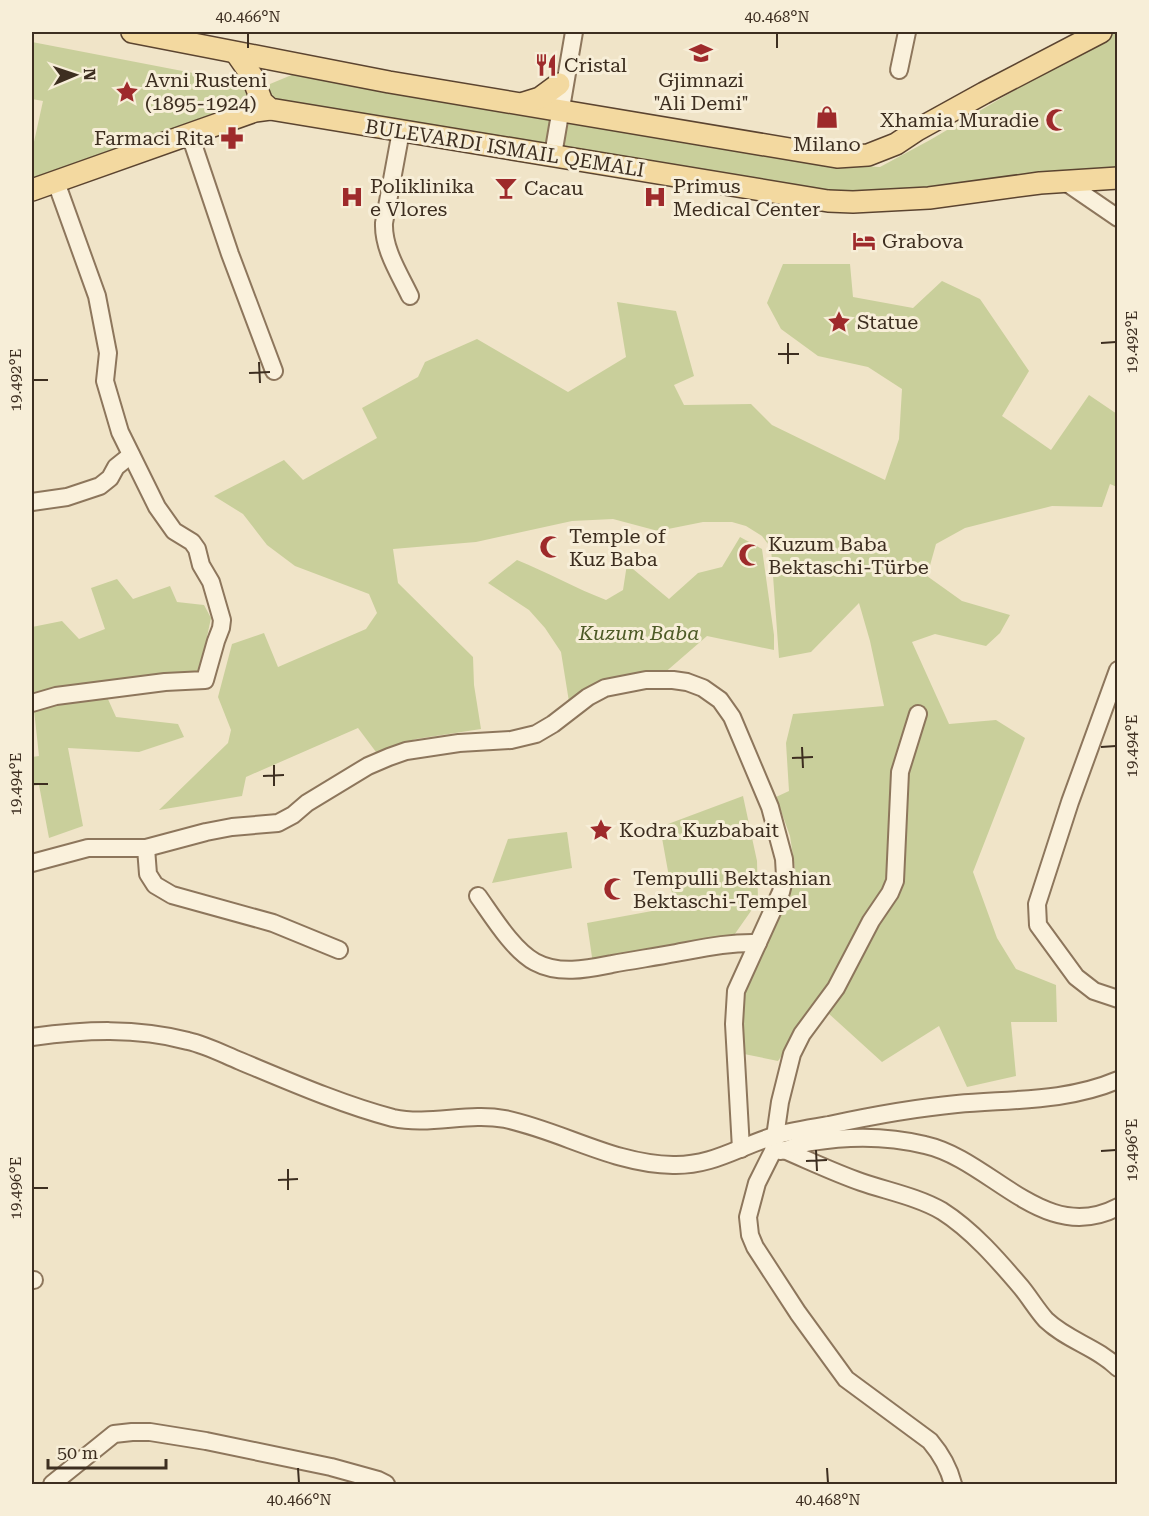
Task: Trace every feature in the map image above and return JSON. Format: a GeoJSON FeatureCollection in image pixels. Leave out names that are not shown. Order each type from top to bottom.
{"type":"FeatureCollection","features":[{"type":"Feature","properties":{"kind":"main road"},"geometry":{"type":"LineString","coordinates":[[132,32],[389,82],[837,157],[868,155],[896,144],[965,103],[1101,32]]}},
{"type":"Feature","properties":{"kind":"main road"},"geometry":{"type":"LineString","coordinates":[[236,53],[248,69],[265,101]]}},
{"type":"Feature","properties":{"kind":"main road"},"geometry":{"type":"LineString","coordinates":[[265,101],[259,79],[269,65],[292,62]]}},
{"type":"Feature","properties":{"kind":"main road"},"geometry":{"type":"LineString","coordinates":[[524,103],[540,98],[563,79],[587,114]]}},
{"type":"Feature","properties":{"kind":"main road"},"geometry":{"type":"LineString","coordinates":[[32,190],[246,115],[255,111],[265,101]]}},
{"type":"Feature","properties":{"kind":"main road","name":"BULEVARDI ISMAIL QEMALI"},"geometry":{"type":"LineString","coordinates":[[265,101],[401,131],[803,198],[854,202],[929,198],[1064,181],[1118,178]]}},
{"type":"Feature","properties":{"kind":"street"},"geometry":{"type":"LineString","coordinates":[[547,154],[574,32]]}},
{"type":"Feature","properties":{"kind":"street"},"geometry":{"type":"LineString","coordinates":[[899,70],[907,32]]}},
{"type":"Feature","properties":{"kind":"street"},"geometry":{"type":"LineString","coordinates":[[401,131],[384,234],[386,246],[410,296]]}},
{"type":"Feature","properties":{"kind":"street"},"geometry":{"type":"LineString","coordinates":[[190,135],[230,254],[274,371]]}},
{"type":"Feature","properties":{"kind":"street"},"geometry":{"type":"LineString","coordinates":[[1064,181],[1118,218]]}},
{"type":"Feature","properties":{"kind":"street"},"geometry":{"type":"LineString","coordinates":[[32,703],[56,696],[165,682],[205,680],[222,620],[211,582],[192,542],[174,531],[157,507],[120,432],[106,390],[108,353],[97,296],[56,182]]}},
{"type":"Feature","properties":{"kind":"street"},"geometry":{"type":"LineString","coordinates":[[32,502],[67,497],[100,486],[110,478],[116,467],[131,455]]}},
{"type":"Feature","properties":{"kind":"street"},"geometry":{"type":"LineString","coordinates":[[1118,670],[1070,802],[1037,904],[1038,925],[1076,977],[1094,991],[1118,999]]}},
{"type":"Feature","properties":{"kind":"street"},"geometry":{"type":"LineString","coordinates":[[32,863],[88,848],[146,848],[184,836],[215,830],[278,823],[368,766],[406,751],[459,743],[511,740],[536,734],[588,697],[605,688],[646,680],[687,682],[703,688],[720,700],[732,717],[770,807],[784,859],[785,876],[781,892],[736,991],[734,1007],[741,1149]]}},
{"type":"Feature","properties":{"kind":"street"},"geometry":{"type":"LineString","coordinates":[[918,714],[900,772],[897,791],[895,881],[836,988],[802,1035],[792,1054],[786,1075],[778,1146],[756,1183],[748,1217],[750,1235],[755,1247],[798,1313],[846,1378],[930,1441],[939,1452],[953,1485]]}},
{"type":"Feature","properties":{"kind":"street"},"geometry":{"type":"LineString","coordinates":[[146,848],[148,874],[155,885],[172,895],[273,923],[339,950]]}},
{"type":"Feature","properties":{"kind":"street"},"geometry":{"type":"LineString","coordinates":[[478,896],[520,951],[536,963],[554,968],[593,969],[741,942],[758,943]]}},
{"type":"Feature","properties":{"kind":"street"},"geometry":{"type":"LineString","coordinates":[[32,1037],[102,1030],[160,1034],[190,1041],[312,1089],[394,1118],[414,1120],[488,1116],[506,1119],[533,1126],[618,1157],[669,1165],[692,1165],[714,1160],[741,1149],[839,1139],[866,1138],[917,1143],[956,1156],[1043,1210],[1077,1217],[1118,1207]]}},
{"type":"Feature","properties":{"kind":"street"},"geometry":{"type":"LineString","coordinates":[[778,1146],[881,1115],[946,1106],[1043,1100],[1078,1093],[1118,1080]]}},
{"type":"Feature","properties":{"kind":"street"},"geometry":{"type":"LineString","coordinates":[[778,1146],[858,1181],[908,1197],[941,1211],[965,1229],[990,1254],[1045,1318],[1064,1335],[1101,1353],[1118,1368]]}},
{"type":"Feature","properties":{"kind":"street"},"geometry":{"type":"LineString","coordinates":[[52,1485],[114,1434],[132,1432],[150,1432],[206,1441],[320,1464],[378,1480],[386,1485]]}},
{"type":"Feature","properties":{"kind":"green space"},"geometry":{"type":"Polygon","coordinates":[[[1117,32],[1117,170],[868,195],[827,194],[559,152],[567,122],[835,165],[880,167],[1117,32]]]}},
{"type":"Feature","properties":{"kind":"green space"},"geometry":{"type":"Polygon","coordinates":[[[32,42],[224,79],[253,89],[253,101],[32,186],[32,151],[43,101],[32,99],[32,42]]]}},
{"type":"Feature","properties":{"kind":"green space"},"geometry":{"type":"Polygon","coordinates":[[[294,74],[554,119],[548,151],[271,102],[267,95],[270,84],[294,74]]]}},
{"type":"Feature","properties":{"kind":"green space"},"geometry":{"type":"Polygon","coordinates":[[[783,264],[850,264],[853,297],[913,308],[942,281],[980,299],[1029,371],[1002,416],[1051,450],[1089,395],[1117,414],[1117,487],[1110,484],[1102,507],[1052,506],[965,528],[936,544],[927,576],[962,601],[1010,615],[1000,633],[986,646],[935,634],[912,642],[949,724],[996,720],[1025,738],[973,872],[997,938],[1016,969],[1056,985],[1057,1022],[1011,1022],[1016,1076],[967,1087],[939,1026],[882,1062],[817,1003],[778,1061],[744,1054],[739,1005],[795,869],[790,836],[776,797],[789,791],[786,743],[793,714],[884,706],[859,603],[811,652],[779,658],[771,548],[762,536],[746,526],[732,522],[703,522],[658,531],[613,519],[572,521],[476,542],[393,549],[398,583],[473,657],[474,685],[481,729],[416,739],[376,752],[358,728],[246,777],[242,796],[159,810],[228,743],[231,730],[218,697],[232,644],[264,633],[278,667],[366,629],[377,613],[369,594],[295,566],[267,545],[243,514],[214,496],[284,460],[303,480],[377,438],[362,408],[418,377],[425,362],[477,339],[568,392],[626,357],[617,302],[676,311],[694,376],[674,385],[684,405],[751,404],[772,425],[885,480],[899,439],[902,389],[868,367],[818,356],[781,329],[767,303],[783,264]]]}},
{"type":"Feature","properties":{"kind":"green space","name":"Kuzum Baba"},"geometry":{"type":"Polygon","coordinates":[[[740,537],[762,549],[774,650],[707,636],[662,675],[570,708],[561,652],[545,628],[529,610],[488,583],[517,560],[606,600],[623,590],[627,564],[669,599],[698,573],[722,567],[740,537]]]}},
{"type":"Feature","properties":{"kind":"green space"},"geometry":{"type":"Polygon","coordinates":[[[117,579],[133,599],[170,586],[177,602],[204,605],[211,618],[199,674],[32,693],[32,627],[62,621],[79,639],[105,629],[91,588],[117,579]]]}},
{"type":"Feature","properties":{"kind":"green space"},"geometry":{"type":"Polygon","coordinates":[[[107,697],[116,717],[178,724],[184,737],[139,752],[68,748],[83,826],[49,838],[39,785],[32,786],[32,757],[39,756],[34,710],[58,702],[107,697]]]}},
{"type":"Feature","properties":{"kind":"green space"},"geometry":{"type":"Polygon","coordinates":[[[743,796],[757,861],[758,901],[732,938],[593,964],[587,923],[652,911],[675,910],[660,827],[743,796]]]}},
{"type":"Feature","properties":{"kind":"green space"},"geometry":{"type":"Polygon","coordinates":[[[567,832],[572,868],[492,883],[508,839],[567,832]]]}},
{"type":"Feature","properties":{"kind":"place","name":"Gjimnazi \"Ali Demi\""},"geometry":{"type":"Point","coordinates":[701,53]}},
{"type":"Feature","properties":{"kind":"place","name":"Cristal"},"geometry":{"type":"Point","coordinates":[546,65]}},
{"type":"Feature","properties":{"kind":"place","name":"Avni Rusteni (1895-1924)"},"geometry":{"type":"Point","coordinates":[127,92]}},
{"type":"Feature","properties":{"kind":"place","name":"Milano"},"geometry":{"type":"Point","coordinates":[827,117]}},
{"type":"Feature","properties":{"kind":"place","name":"Xhamia Muradie"},"geometry":{"type":"Point","coordinates":[1057,120]}},
{"type":"Feature","properties":{"kind":"place","name":"Farmaci Rita"},"geometry":{"type":"Point","coordinates":[232,138]}},
{"type":"Feature","properties":{"kind":"place","name":"Cacau"},"geometry":{"type":"Point","coordinates":[506,188]}},
{"type":"Feature","properties":{"kind":"place","name":"Poliklinika e Vlores"},"geometry":{"type":"Point","coordinates":[352,197]}},
{"type":"Feature","properties":{"kind":"place","name":"Primus Medical Center"},"geometry":{"type":"Point","coordinates":[655,197]}},
{"type":"Feature","properties":{"kind":"place","name":"Grabova"},"geometry":{"type":"Point","coordinates":[864,241]}},
{"type":"Feature","properties":{"kind":"place","name":"Statue"},"geometry":{"type":"Point","coordinates":[839,322]}},
{"type":"Feature","properties":{"kind":"place","name":"Temple of Kuz Baba"},"geometry":{"type":"Point","coordinates":[551,547]}},
{"type":"Feature","properties":{"kind":"place","name":"Kuzum Baba Bektaschi-Türbe"},"geometry":{"type":"Point","coordinates":[750,555]}},
{"type":"Feature","properties":{"kind":"place","name":"Kodra Kuzbabait"},"geometry":{"type":"Point","coordinates":[601,830]}},
{"type":"Feature","properties":{"kind":"place","name":"Tempulli Bektashian Bektaschi-Tempel"},"geometry":{"type":"Point","coordinates":[615,889]}}]}
